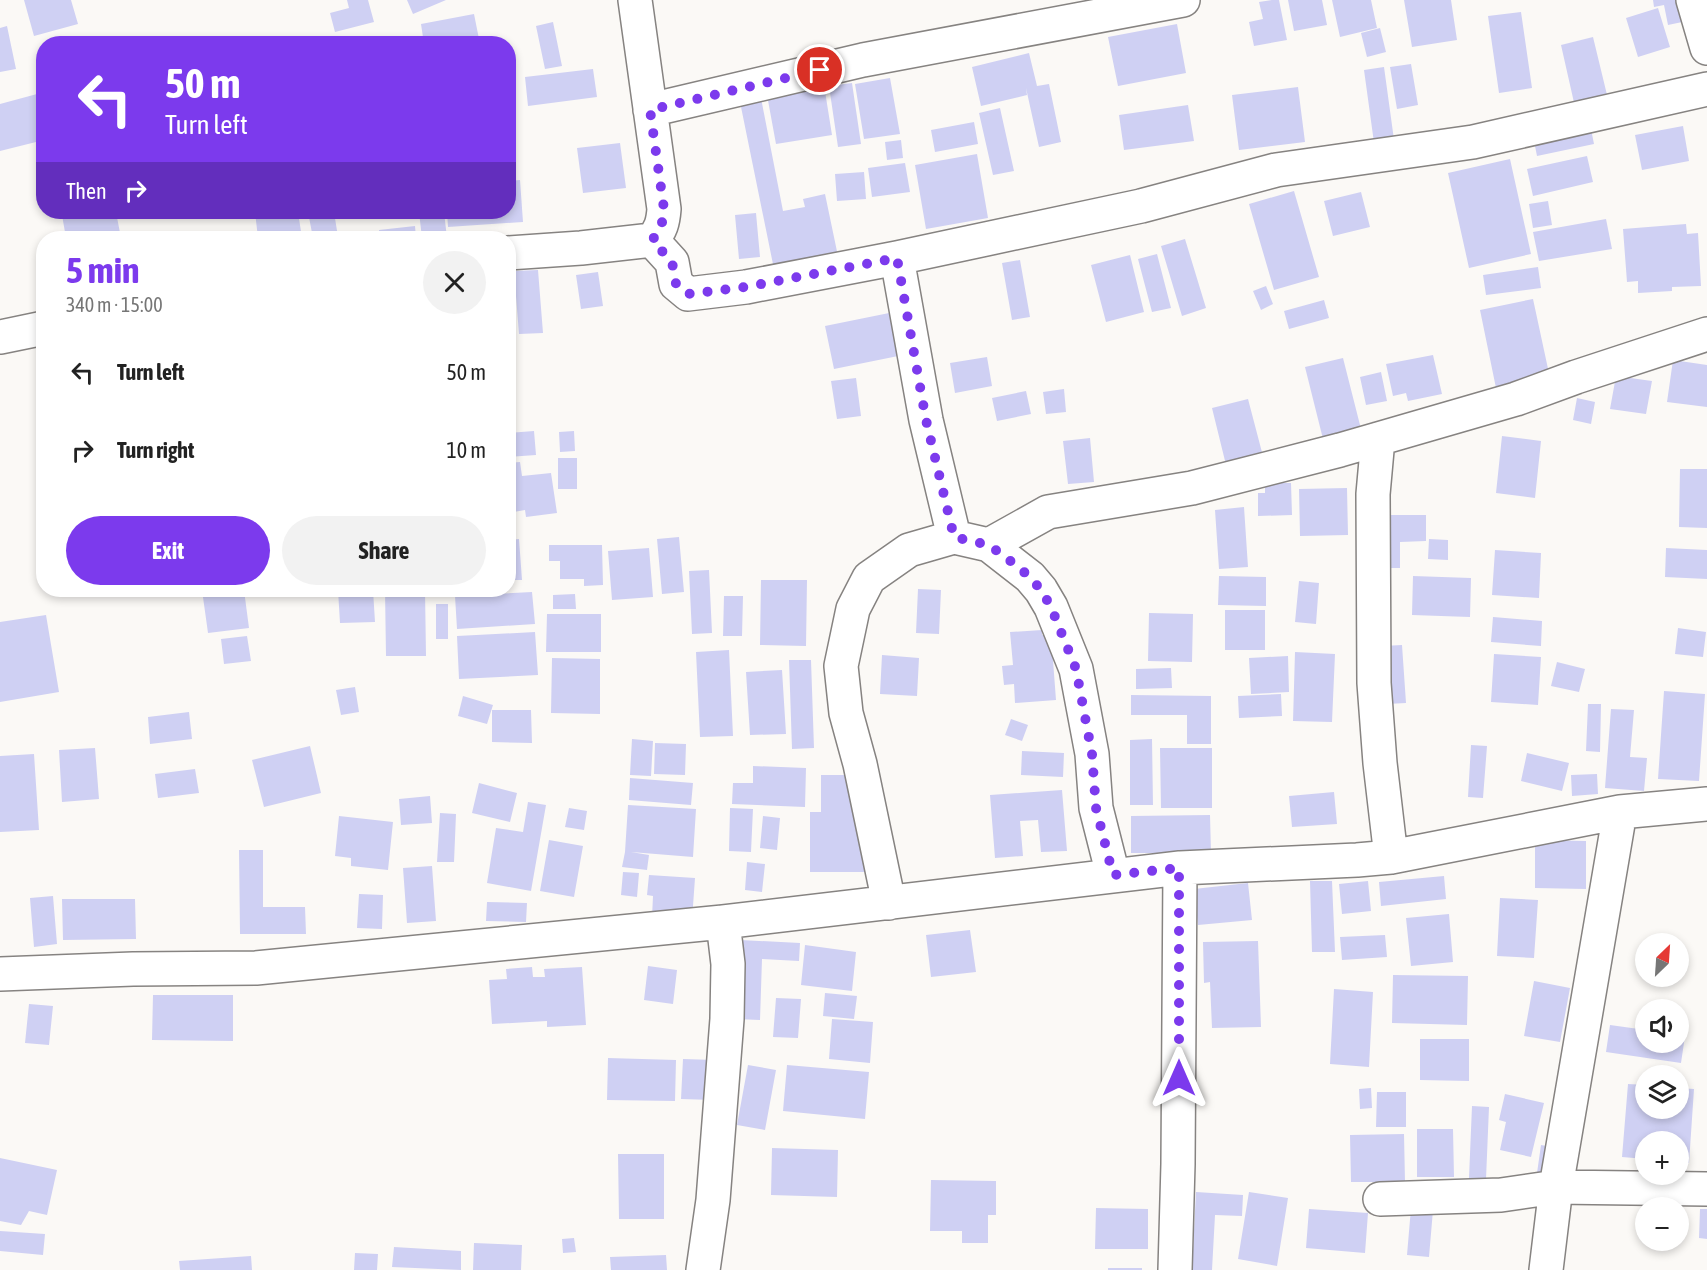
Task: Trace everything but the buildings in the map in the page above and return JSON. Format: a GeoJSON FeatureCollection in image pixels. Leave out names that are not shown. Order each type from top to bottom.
{"type":"FeatureCollection","features":[{"type":"Feature","properties":{"kind":"street"},"geometry":{"type":"LineString","coordinates":[[516,252],[652,240],[663,224],[664,209],[635,0]]}},
{"type":"Feature","properties":{"kind":"street"},"geometry":{"type":"LineString","coordinates":[[650,110],[863,60],[1183,0]]}},
{"type":"Feature","properties":{"kind":"street"},"geometry":{"type":"LineString","coordinates":[[1693,0],[1707,48]]}},
{"type":"Feature","properties":{"kind":"street"},"geometry":{"type":"LineString","coordinates":[[652,240],[672,262],[676,284],[688,294],[746,287],[897,258],[1141,206],[1276,170],[1473,142],[1707,89]]}},
{"type":"Feature","properties":{"kind":"street"},"geometry":{"type":"LineString","coordinates":[[897,258],[926,420],[954,537]]}},
{"type":"Feature","properties":{"kind":"street"},"geometry":{"type":"LineString","coordinates":[[0,337],[36,329]]}},
{"type":"Feature","properties":{"kind":"street"},"geometry":{"type":"LineString","coordinates":[[989,545],[1048,512],[1192,488],[1378,439],[1516,399],[1707,334]]}},
{"type":"Feature","properties":{"kind":"street"},"geometry":{"type":"LineString","coordinates":[[1378,439],[1373,494],[1374,683],[1380,763],[1391,856]]}},
{"type":"Feature","properties":{"kind":"street"},"geometry":{"type":"LineString","coordinates":[[889,903],[860,764],[846,713],[840,666],[853,609],[869,579],[909,550],[954,537],[989,545],[1030,577],[1051,607],[1076,669],[1092,754],[1096,808],[1113,875]]}},
{"type":"Feature","properties":{"kind":"street"},"geometry":{"type":"LineString","coordinates":[[0,974],[133,969],[256,968],[723,922],[1179,868],[1357,860],[1391,856],[1620,812],[1707,804]]}},
{"type":"Feature","properties":{"kind":"street"},"geometry":{"type":"LineString","coordinates":[[1546,1270],[1556,1187],[1620,812]]}},
{"type":"Feature","properties":{"kind":"street"},"geometry":{"type":"LineString","coordinates":[[1175,1270],[1178,1164],[1179,868]]}},
{"type":"Feature","properties":{"kind":"street"},"geometry":{"type":"LineString","coordinates":[[703,1270],[713,1200],[727,1019],[728,963],[723,922]]}},
{"type":"Feature","properties":{"kind":"street"},"geometry":{"type":"LineString","coordinates":[[1380,1199],[1501,1195],[1556,1187],[1707,1189]]}},
{"type":"Feature","properties":{"kind":"route"},"geometry":{"type":"LineString","coordinates":[[820,70],[650,110],[664,209],[663,224],[652,240],[672,262],[676,284],[688,294],[746,287],[897,258],[926,420],[954,537],[989,545],[1030,577],[1051,607],[1076,669],[1092,754],[1096,808],[1113,875],[1179,868],[1179,1078]]}}]}
